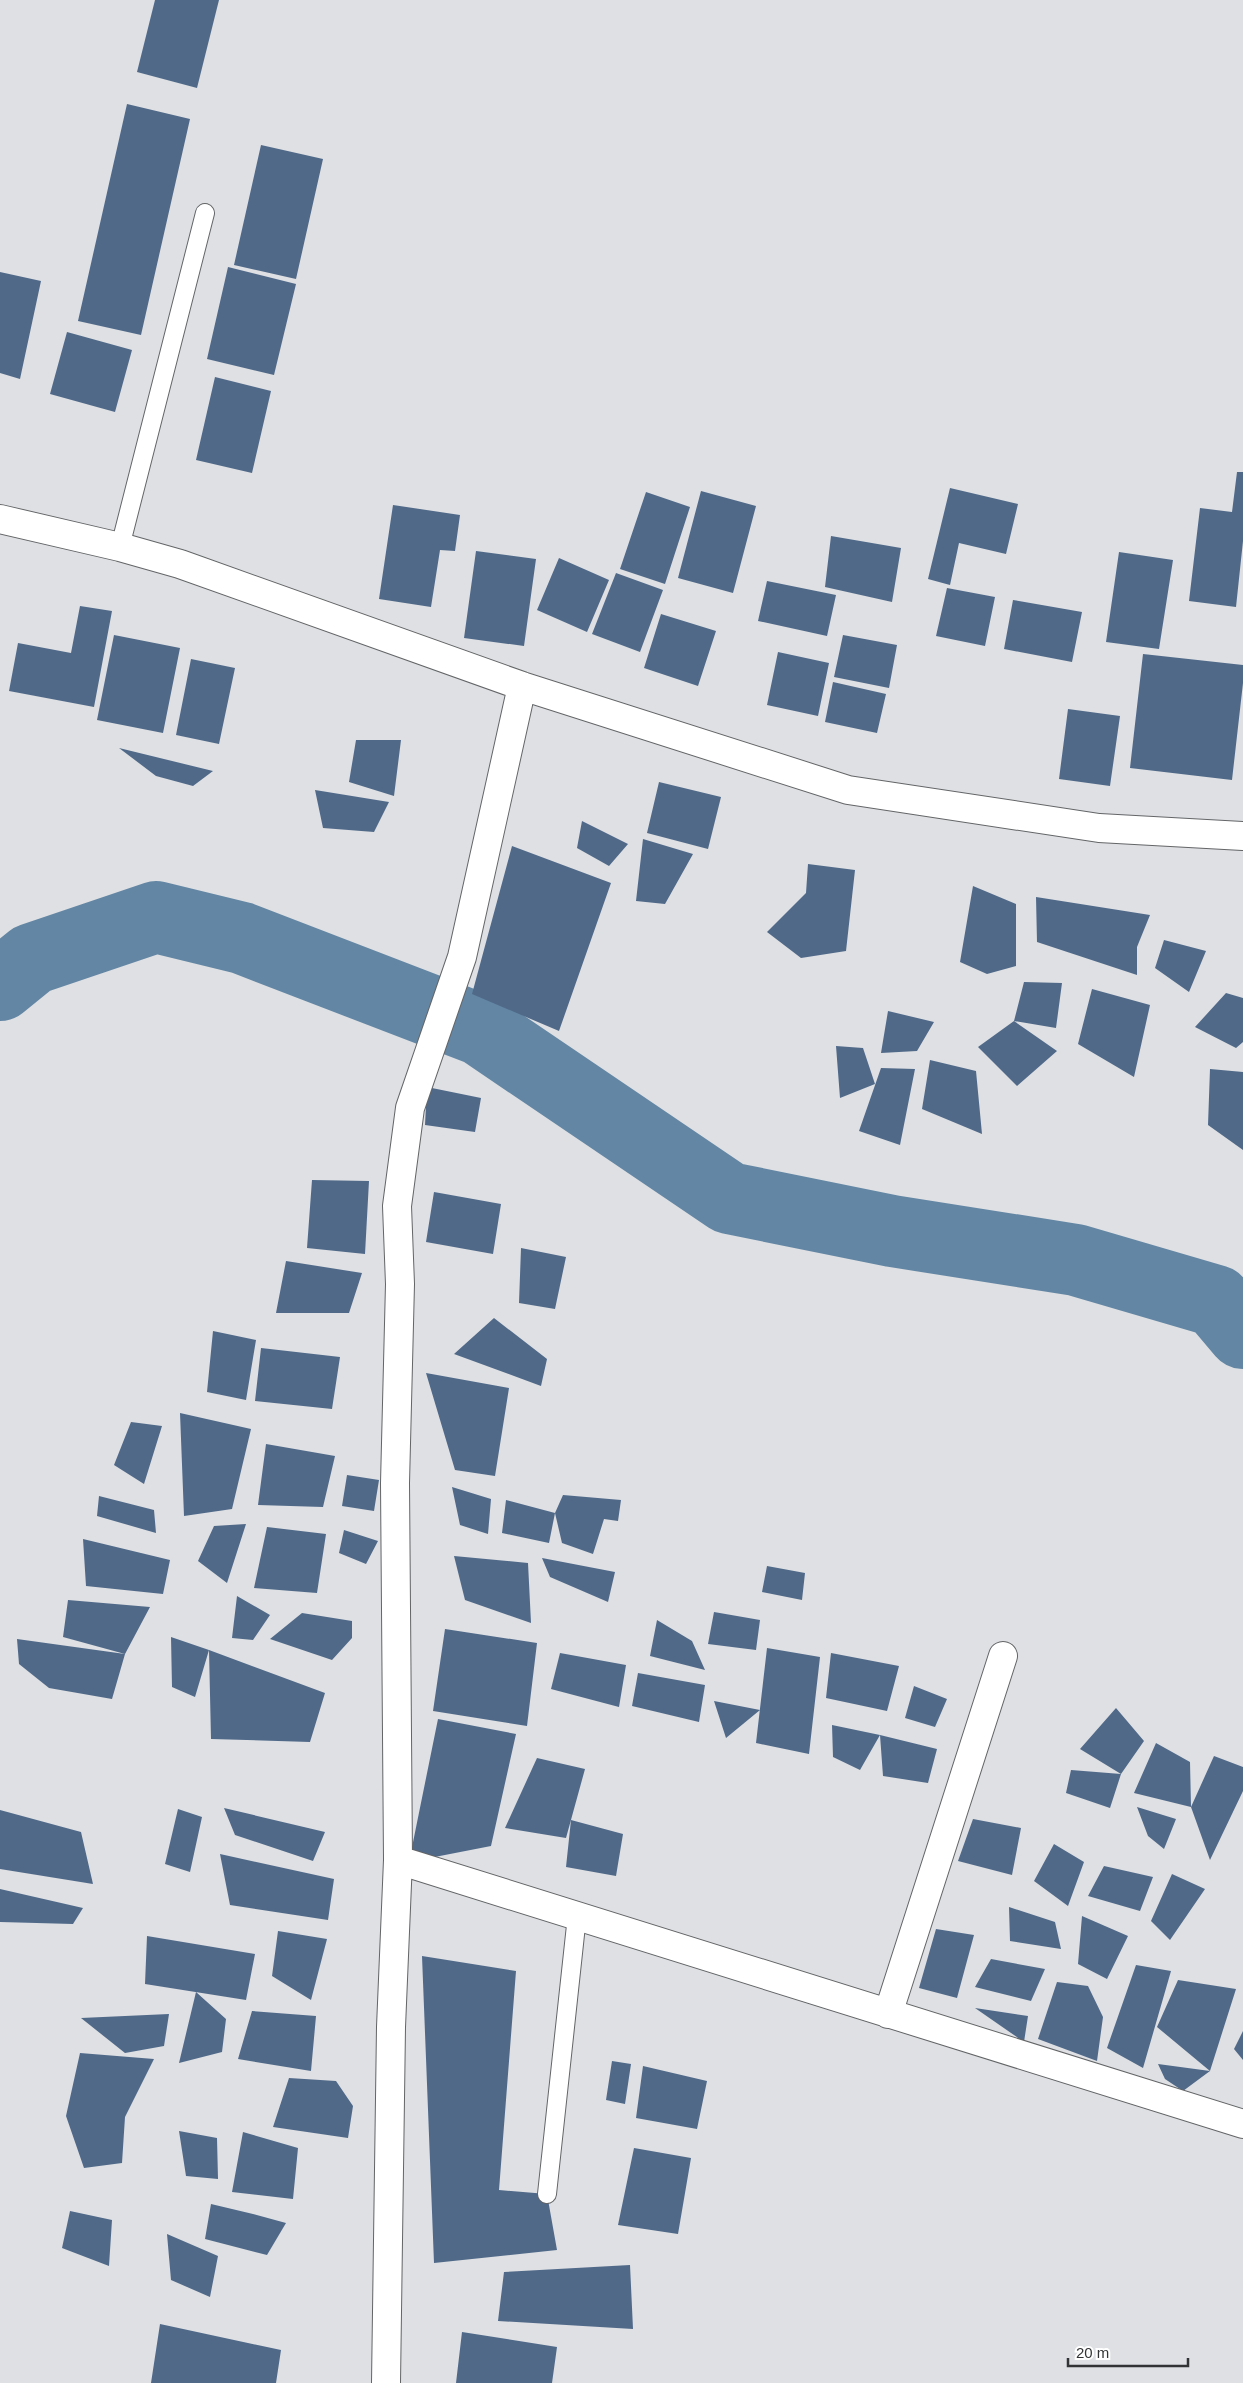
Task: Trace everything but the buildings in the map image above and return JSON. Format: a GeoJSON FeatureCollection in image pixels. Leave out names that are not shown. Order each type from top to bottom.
{"type":"FeatureCollection","features":[{"type":"Feature","properties":{"kind":"street"},"geometry":{"type":"LineString","coordinates":[[0,519],[120,547],[180,564],[522,686],[848,790],[1099,828],[1243,836]]}},
{"type":"Feature","properties":{"kind":"street"},"geometry":{"type":"LineString","coordinates":[[386,2383],[391,2027],[398,1860],[395,1483],[400,1284],[397,1206],[410,1108],[462,957],[522,686]]}},
{"type":"Feature","properties":{"kind":"street"},"geometry":{"type":"LineString","coordinates":[[888,2014],[1003,1656]]}},
{"type":"Feature","properties":{"kind":"street"},"geometry":{"type":"LineString","coordinates":[[398,1860],[1243,2124]]}},
{"type":"Feature","properties":{"kind":"lane"},"geometry":{"type":"LineString","coordinates":[[120,547],[205,213]]}},
{"type":"Feature","properties":{"kind":"lane"},"geometry":{"type":"LineString","coordinates":[[547,2194],[577,1916]]}},
{"type":"Feature","properties":{"kind":"waterway"},"geometry":{"type":"LineString","coordinates":[[0,985],[32,959],[156,917],[242,938],[481,1030],[729,1198],[892,1231],[1076,1260],[1216,1301],[1243,1333]]}}]}
